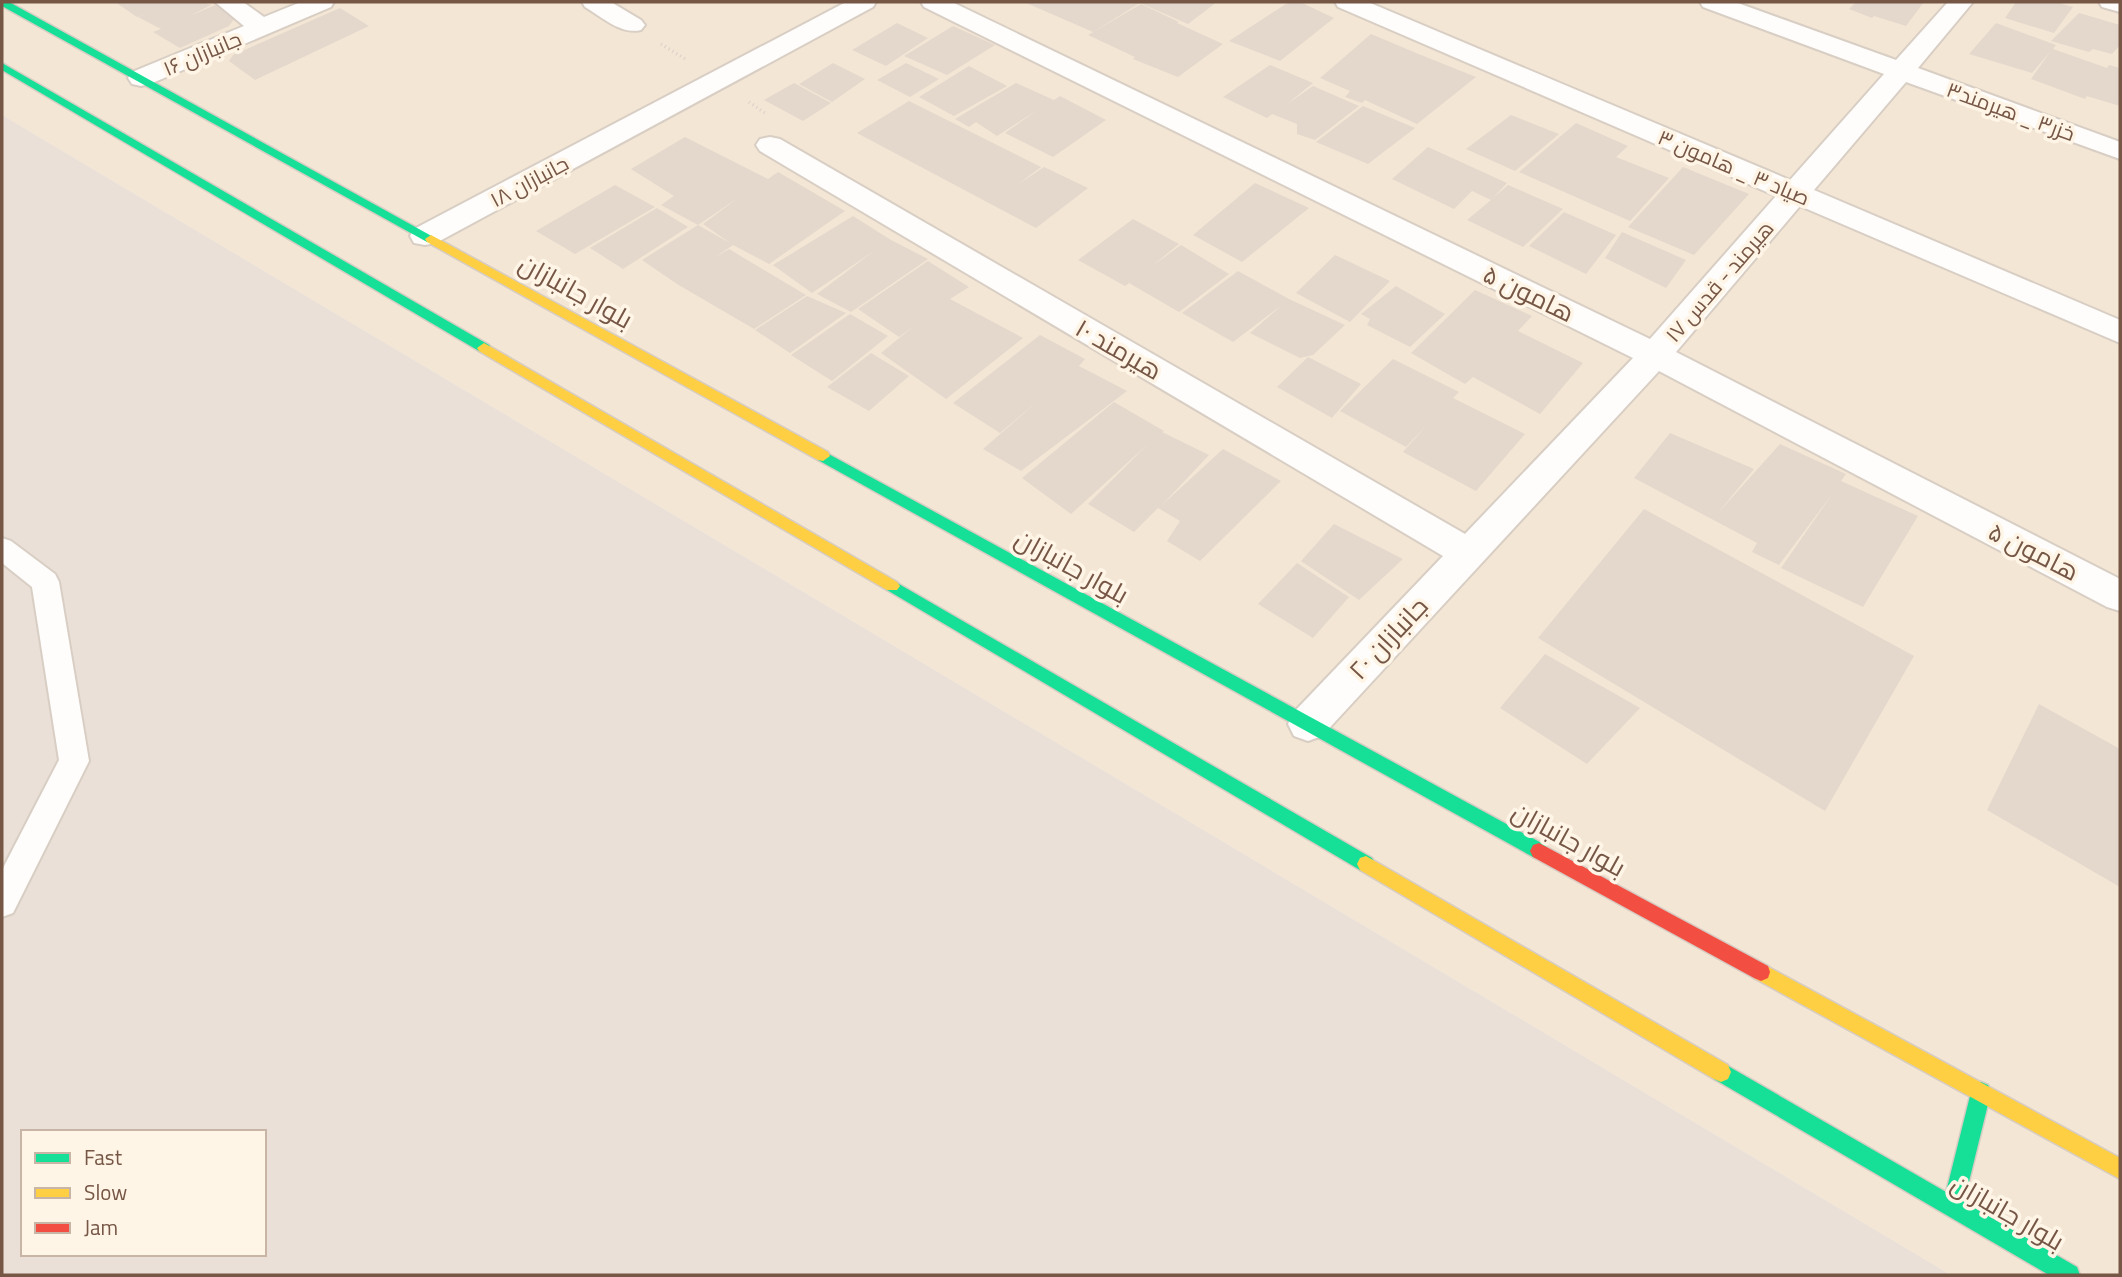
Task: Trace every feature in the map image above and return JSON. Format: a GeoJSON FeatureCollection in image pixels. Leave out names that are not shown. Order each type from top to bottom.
{"type":"FeatureCollection","features":[{"type":"Feature","properties":{"kind":"street","name":"بلوار جانبازان"},"geometry":{"type":"LineString","coordinates":[[2,2],[1308,724],[2120,1169]]}},
{"type":"Feature","properties":{"kind":"street"},"geometry":{"type":"LineString","coordinates":[[227,2],[264,27]]}},
{"type":"Feature","properties":{"kind":"street","name":"جانبازان ۱۶"},"geometry":{"type":"LineString","coordinates":[[141,78],[322,2]]}},
{"type":"Feature","properties":{"kind":"street"},"geometry":{"type":"LineString","coordinates":[[594,2],[632,25]]}},
{"type":"Feature","properties":{"kind":"street","name":"جانبازان ۱۸"},"geometry":{"type":"LineString","coordinates":[[425,236],[864,2]]}},
{"type":"Feature","properties":{"kind":"street","name":"هامون ۵"},"geometry":{"type":"LineString","coordinates":[[933,2],[1654,355],[2120,596]]}},
{"type":"Feature","properties":{"kind":"street","name":"صیاد ۳ _ هامون ۳"},"geometry":{"type":"LineString","coordinates":[[1347,2],[2120,332]]}},
{"type":"Feature","properties":{"kind":"street","name":"خزر۳ _ هیرمند۳"},"geometry":{"type":"LineString","coordinates":[[1713,2],[2120,151]]}},
{"type":"Feature","properties":{"kind":"street","name":"هیرمند - قدس ۱۷"},"geometry":{"type":"LineString","coordinates":[[1468,553],[1654,355],[1962,2]]}},
{"type":"Feature","properties":{"kind":"street"},"geometry":{"type":"LineString","coordinates":[[2111,2],[2120,5]]}},
{"type":"Feature","properties":{"kind":"street","name":"بلوار جانبازان"},"geometry":{"type":"LineString","coordinates":[[2,66],[1952,1209],[2069,1275]]}},
{"type":"Feature","properties":{"kind":"street","name":"هیرمند ۱۰"},"geometry":{"type":"LineString","coordinates":[[771,145],[1468,553]]}},
{"type":"Feature","properties":{"kind":"street","name":"جانبازان ۲۰"},"geometry":{"type":"LineString","coordinates":[[1308,724],[1468,553]]}},
{"type":"Feature","properties":{"kind":"street"},"geometry":{"type":"LineString","coordinates":[[1952,1209],[1981,1093]]}},
{"type":"Feature","properties":{"kind":"lane"},"geometry":{"type":"LineString","coordinates":[[2,548],[45,582],[74,761],[2,902]]}},
{"type":"Feature","properties":{"kind":"path"},"geometry":{"type":"LineString","coordinates":[[632,25],[719,80]]}},
{"type":"Feature","properties":{"kind":"shaded area"},"geometry":{"type":"Polygon","coordinates":[[[2,2],[2120,2],[2120,1275],[1951,1275],[2,115],[2,2]]]}},
{"type":"Feature","properties":{"kind":"shaded area"},"geometry":{"type":"Polygon","coordinates":[[[2,115],[1951,1275],[2,1275],[2,115]]]}},
{"type":"Feature","properties":{"kind":"building"},"geometry":{"type":"Polygon","coordinates":[[[115,2],[203,2],[211,5],[190,16],[215,5],[236,16],[229,26],[180,48],[153,32],[161,29],[138,17],[146,14],[137,17],[115,2]]]}},
{"type":"Feature","properties":{"kind":"building"},"geometry":{"type":"Polygon","coordinates":[[[1024,2],[1217,2],[1188,24],[1140,3],[1093,32],[1024,2]]]}},
{"type":"Feature","properties":{"kind":"building"},"geometry":{"type":"Polygon","coordinates":[[[1289,2],[1300,2],[1334,18],[1280,61],[1229,41],[1289,2]]]}},
{"type":"Feature","properties":{"kind":"building"},"geometry":{"type":"Polygon","coordinates":[[[1856,2],[1924,2],[1906,26],[1849,9],[1856,2]]]}},
{"type":"Feature","properties":{"kind":"building"},"geometry":{"type":"Polygon","coordinates":[[[2016,2],[2056,2],[2073,7],[2054,33],[2005,18],[2016,2]]]}},
{"type":"Feature","properties":{"kind":"building"},"geometry":{"type":"Polygon","coordinates":[[[1141,4],[1223,44],[1178,77],[1133,59],[1135,57],[1088,35],[1141,4]]]}},
{"type":"Feature","properties":{"kind":"building"},"geometry":{"type":"Polygon","coordinates":[[[340,8],[369,26],[255,80],[229,61],[233,55],[340,8]]]}},
{"type":"Feature","properties":{"kind":"building"},"geometry":{"type":"Polygon","coordinates":[[[2079,13],[2120,25],[2120,45],[2112,54],[2093,49],[2089,52],[2051,41],[2079,13]]]}},
{"type":"Feature","properties":{"kind":"building"},"geometry":{"type":"Polygon","coordinates":[[[897,23],[928,38],[886,66],[852,50],[897,23]]]}},
{"type":"Feature","properties":{"kind":"building"},"geometry":{"type":"Polygon","coordinates":[[[1996,23],[2056,45],[2053,49],[2107,68],[2109,65],[2120,68],[2120,106],[2087,96],[2085,99],[2031,79],[2050,52],[2032,73],[1969,54],[1996,23]]]}},
{"type":"Feature","properties":{"kind":"building"},"geometry":{"type":"Polygon","coordinates":[[[953,26],[995,45],[947,75],[904,56],[953,26]]]}},
{"type":"Feature","properties":{"kind":"building"},"geometry":{"type":"Polygon","coordinates":[[[1371,34],[1476,77],[1417,124],[1365,100],[1362,103],[1345,97],[1350,91],[1320,78],[1371,34]]]}},
{"type":"Feature","properties":{"kind":"building"},"geometry":{"type":"Polygon","coordinates":[[[833,63],[865,79],[832,102],[799,84],[833,63]]]}},
{"type":"Feature","properties":{"kind":"building"},"geometry":{"type":"Polygon","coordinates":[[[906,63],[939,79],[910,97],[877,80],[906,63]]]}},
{"type":"Feature","properties":{"kind":"building"},"geometry":{"type":"Polygon","coordinates":[[[1270,65],[1313,83],[1287,104],[1313,86],[1359,106],[1315,140],[1297,134],[1297,124],[1272,114],[1267,118],[1223,97],[1270,65]]]}},
{"type":"Feature","properties":{"kind":"building"},"geometry":{"type":"Polygon","coordinates":[[[969,66],[1007,86],[954,116],[919,97],[969,66]]]}},
{"type":"Feature","properties":{"kind":"building"},"geometry":{"type":"Polygon","coordinates":[[[794,83],[831,103],[803,121],[764,100],[794,83]]]}},
{"type":"Feature","properties":{"kind":"building"},"geometry":{"type":"Polygon","coordinates":[[[1016,83],[1054,100],[1060,96],[1106,120],[1053,157],[1005,133],[1036,111],[997,136],[976,122],[969,127],[955,119],[1016,83]]]}},
{"type":"Feature","properties":{"kind":"building"},"geometry":{"type":"Polygon","coordinates":[[[909,101],[1041,167],[1017,185],[1044,167],[1088,188],[1036,228],[857,133],[909,101]]]}},
{"type":"Feature","properties":{"kind":"building"},"geometry":{"type":"Polygon","coordinates":[[[1363,106],[1415,128],[1368,164],[1316,142],[1363,106]]]}},
{"type":"Feature","properties":{"kind":"building"},"geometry":{"type":"Polygon","coordinates":[[[1511,115],[1559,134],[1515,171],[1466,149],[1511,115]]]}},
{"type":"Feature","properties":{"kind":"building"},"geometry":{"type":"Polygon","coordinates":[[[1576,123],[1628,146],[1616,157],[1669,178],[1630,221],[1519,172],[1576,123]]]}},
{"type":"Feature","properties":{"kind":"building"},"geometry":{"type":"Polygon","coordinates":[[[685,137],[768,179],[778,172],[845,211],[769,264],[733,245],[714,258],[729,249],[806,295],[754,329],[642,260],[698,225],[661,205],[674,196],[631,169],[685,137]],[[738,198],[698,225],[730,243],[703,224],[738,198]]]}},
{"type":"Feature","properties":{"kind":"building"},"geometry":{"type":"Polygon","coordinates":[[[1428,147],[1507,183],[1494,197],[1508,185],[1563,209],[1523,247],[1467,220],[1491,200],[1472,191],[1454,209],[1392,179],[1428,147]]]}},
{"type":"Feature","properties":{"kind":"building"},"geometry":{"type":"Polygon","coordinates":[[[1683,167],[1749,194],[1694,255],[1628,227],[1683,167]]]}},
{"type":"Feature","properties":{"kind":"building"},"geometry":{"type":"Polygon","coordinates":[[[1255,183],[1309,208],[1242,262],[1193,235],[1255,183]]]}},
{"type":"Feature","properties":{"kind":"building"},"geometry":{"type":"Polygon","coordinates":[[[615,185],[655,207],[575,254],[536,231],[615,185]]]}},
{"type":"Feature","properties":{"kind":"building"},"geometry":{"type":"Polygon","coordinates":[[[657,208],[688,227],[623,269],[590,248],[657,208]]]}},
{"type":"Feature","properties":{"kind":"building"},"geometry":{"type":"Polygon","coordinates":[[[1564,212],[1616,235],[1586,274],[1529,246],[1564,212]]]}},
{"type":"Feature","properties":{"kind":"building"},"geometry":{"type":"Polygon","coordinates":[[[853,216],[928,259],[851,312],[817,294],[874,251],[812,293],[773,265],[853,216]]]}},
{"type":"Feature","properties":{"kind":"building"},"geometry":{"type":"Polygon","coordinates":[[[1133,219],[1179,244],[1152,266],[1181,245],[1229,274],[1179,312],[1129,283],[1125,286],[1078,260],[1133,219]]]}},
{"type":"Feature","properties":{"kind":"building"},"geometry":{"type":"Polygon","coordinates":[[[1622,232],[1686,260],[1666,288],[1605,258],[1622,232]]]}},
{"type":"Feature","properties":{"kind":"building"},"geometry":{"type":"Polygon","coordinates":[[[1335,255],[1390,281],[1350,322],[1296,293],[1335,255]]]}},
{"type":"Feature","properties":{"kind":"building"},"geometry":{"type":"Polygon","coordinates":[[[928,261],[969,287],[950,299],[1023,338],[946,399],[881,353],[915,325],[899,337],[858,309],[928,261]]]}},
{"type":"Feature","properties":{"kind":"building"},"geometry":{"type":"Polygon","coordinates":[[[1238,271],[1345,325],[1313,355],[1300,358],[1250,333],[1282,305],[1233,342],[1182,313],[1238,271]]]}},
{"type":"Feature","properties":{"kind":"building"},"geometry":{"type":"Polygon","coordinates":[[[1396,286],[1445,314],[1410,347],[1367,325],[1370,319],[1361,314],[1396,286]]]}},
{"type":"Feature","properties":{"kind":"building"},"geometry":{"type":"Polygon","coordinates":[[[1475,290],[1532,316],[1518,331],[1583,363],[1540,414],[1473,377],[1465,384],[1411,353],[1475,290]]]}},
{"type":"Feature","properties":{"kind":"building"},"geometry":{"type":"Polygon","coordinates":[[[807,296],[846,313],[790,353],[755,330],[807,296]]]}},
{"type":"Feature","properties":{"kind":"building"},"geometry":{"type":"Polygon","coordinates":[[[850,314],[888,336],[832,381],[791,355],[850,314]]]}},
{"type":"Feature","properties":{"kind":"building"},"geometry":{"type":"Polygon","coordinates":[[[1040,335],[1085,359],[1079,366],[1127,391],[1021,471],[983,449],[1038,401],[1000,433],[953,403],[1040,335]]]}},
{"type":"Feature","properties":{"kind":"building"},"geometry":{"type":"Polygon","coordinates":[[[871,353],[909,376],[869,411],[827,387],[871,353]]]}},
{"type":"Feature","properties":{"kind":"building"},"geometry":{"type":"Polygon","coordinates":[[[1308,357],[1361,384],[1332,418],[1277,387],[1308,357]]]}},
{"type":"Feature","properties":{"kind":"building"},"geometry":{"type":"Polygon","coordinates":[[[1393,359],[1459,392],[1453,398],[1525,434],[1476,491],[1403,452],[1427,425],[1406,447],[1340,411],[1393,359]]]}},
{"type":"Feature","properties":{"kind":"building"},"geometry":{"type":"Polygon","coordinates":[[[1114,402],[1164,431],[1162,432],[1209,455],[1162,505],[1223,449],[1281,481],[1200,561],[1167,541],[1180,521],[1158,508],[1134,532],[1088,504],[1147,445],[1071,514],[1022,478],[1114,402]]]}},
{"type":"Feature","properties":{"kind":"building"},"geometry":{"type":"Polygon","coordinates":[[[1670,433],[1754,469],[1718,513],[1780,444],[1846,474],[1841,481],[1918,516],[1863,607],[1781,568],[1833,493],[1779,565],[1752,552],[1757,543],[1634,478],[1670,433]]]}},
{"type":"Feature","properties":{"kind":"building"},"geometry":{"type":"Polygon","coordinates":[[[1644,509],[1914,656],[1825,811],[1538,638],[1644,509]]]}},
{"type":"Feature","properties":{"kind":"building"},"geometry":{"type":"Polygon","coordinates":[[[1334,524],[1403,559],[1359,600],[1301,561],[1334,524]]]}},
{"type":"Feature","properties":{"kind":"building"},"geometry":{"type":"Polygon","coordinates":[[[1297,563],[1349,597],[1313,638],[1258,604],[1297,563]]]}},
{"type":"Feature","properties":{"kind":"building"},"geometry":{"type":"Polygon","coordinates":[[[1545,654],[1640,708],[1587,764],[1500,708],[1545,654]]]}},
{"type":"Feature","properties":{"kind":"building"},"geometry":{"type":"Polygon","coordinates":[[[2039,704],[2120,749],[2120,887],[1987,810],[2039,704]]]}},
{"type":"Feature","properties":{"kind":"traffic: fast"},"geometry":{"type":"LineString","coordinates":[[2,2],[431,239]]}},
{"type":"Feature","properties":{"kind":"traffic: fast"},"geometry":{"type":"LineString","coordinates":[[2,66],[484,348]]}},
{"type":"Feature","properties":{"kind":"traffic: fast"},"geometry":{"type":"LineString","coordinates":[[823,456],[1539,851]]}},
{"type":"Feature","properties":{"kind":"traffic: fast"},"geometry":{"type":"LineString","coordinates":[[892,586],[1366,864]]}},
{"type":"Feature","properties":{"kind":"traffic: fast"},"geometry":{"type":"LineString","coordinates":[[1721,1072],[2069,1275]]}},
{"type":"Feature","properties":{"kind":"traffic: fast"},"geometry":{"type":"LineString","coordinates":[[1952,1209],[1981,1092]]}},
{"type":"Feature","properties":{"kind":"traffic: slow"},"geometry":{"type":"LineString","coordinates":[[431,239],[823,456]]}},
{"type":"Feature","properties":{"kind":"traffic: slow"},"geometry":{"type":"LineString","coordinates":[[484,348],[892,586]]}},
{"type":"Feature","properties":{"kind":"traffic: slow"},"geometry":{"type":"LineString","coordinates":[[1366,864],[1721,1072]]}},
{"type":"Feature","properties":{"kind":"traffic: slow"},"geometry":{"type":"LineString","coordinates":[[1761,972],[2120,1169]]}},
{"type":"Feature","properties":{"kind":"traffic: jam"},"geometry":{"type":"LineString","coordinates":[[1539,851],[1761,972]]}}]}
